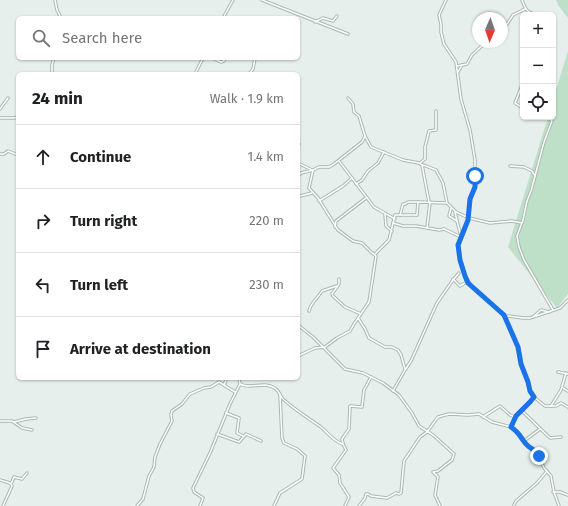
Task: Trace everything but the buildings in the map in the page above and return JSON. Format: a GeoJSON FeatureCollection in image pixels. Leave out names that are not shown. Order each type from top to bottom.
{"type":"FeatureCollection","features":[{"type":"Feature","properties":{"kind":"street"},"geometry":{"type":"LineString","coordinates":[[55,0],[57,11],[60,16]]}},
{"type":"Feature","properties":{"kind":"street"},"geometry":{"type":"LineString","coordinates":[[224,16],[233,0]]}},
{"type":"Feature","properties":{"kind":"street"},"geometry":{"type":"LineString","coordinates":[[262,0],[348,34]]}},
{"type":"Feature","properties":{"kind":"street"},"geometry":{"type":"LineString","coordinates":[[446,0],[439,15],[442,35],[444,45],[453,57],[457,66],[461,99],[470,130],[475,160],[475,187],[470,199],[468,217],[458,245],[465,276],[468,283],[489,303],[502,312],[505,317],[518,347],[521,364],[530,391],[534,397],[544,405],[557,406],[562,403],[568,407]]}},
{"type":"Feature","properties":{"kind":"street"},"geometry":{"type":"LineString","coordinates":[[522,0],[525,9],[528,12]]}},
{"type":"Feature","properties":{"kind":"street"},"geometry":{"type":"LineString","coordinates":[[508,23],[513,15],[525,9]]}},
{"type":"Feature","properties":{"kind":"street"},"geometry":{"type":"LineString","coordinates":[[315,22],[323,18],[333,21],[337,16]]}},
{"type":"Feature","properties":{"kind":"street"},"geometry":{"type":"LineString","coordinates":[[457,66],[468,63],[472,55],[480,48]]}},
{"type":"Feature","properties":{"kind":"street"},"geometry":{"type":"LineString","coordinates":[[52,72],[53,60]]}},
{"type":"Feature","properties":{"kind":"street"},"geometry":{"type":"LineString","coordinates":[[195,72],[202,60]]}},
{"type":"Feature","properties":{"kind":"street"},"geometry":{"type":"LineString","coordinates":[[251,72],[253,70],[255,60]]}},
{"type":"Feature","properties":{"kind":"street"},"geometry":{"type":"LineString","coordinates":[[458,73],[462,65]]}},
{"type":"Feature","properties":{"kind":"street"},"geometry":{"type":"LineString","coordinates":[[520,90],[515,103],[520,106]]}},
{"type":"Feature","properties":{"kind":"street"},"geometry":{"type":"LineString","coordinates":[[0,109],[8,98]]}},
{"type":"Feature","properties":{"kind":"street"},"geometry":{"type":"LineString","coordinates":[[348,98],[351,101],[354,112],[359,116],[365,136],[371,147],[404,160],[434,168],[438,172],[444,186],[446,203],[455,212],[490,223],[515,221],[522,223]]}},
{"type":"Feature","properties":{"kind":"street"},"geometry":{"type":"LineString","coordinates":[[421,164],[425,159],[425,146],[428,131],[436,130],[436,111]]}},
{"type":"Feature","properties":{"kind":"street"},"geometry":{"type":"LineString","coordinates":[[0,118],[16,118]]}},
{"type":"Feature","properties":{"kind":"street"},"geometry":{"type":"LineString","coordinates":[[551,120],[552,121],[535,176],[532,191],[527,201],[522,223],[517,235],[519,250],[553,310]]}},
{"type":"Feature","properties":{"kind":"street"},"geometry":{"type":"LineString","coordinates":[[300,174],[320,167],[330,167],[362,142],[365,136]]}},
{"type":"Feature","properties":{"kind":"street"},"geometry":{"type":"LineString","coordinates":[[362,142],[368,141]]}},
{"type":"Feature","properties":{"kind":"street"},"geometry":{"type":"LineString","coordinates":[[0,154],[4,154],[8,151],[16,154]]}},
{"type":"Feature","properties":{"kind":"street"},"geometry":{"type":"LineString","coordinates":[[356,184],[362,180],[366,173],[375,164],[378,163],[384,152]]}},
{"type":"Feature","properties":{"kind":"street"},"geometry":{"type":"LineString","coordinates":[[338,161],[375,209],[394,219]]}},
{"type":"Feature","properties":{"kind":"street"},"geometry":{"type":"LineString","coordinates":[[300,164],[313,170]]}},
{"type":"Feature","properties":{"kind":"street"},"geometry":{"type":"LineString","coordinates":[[421,164],[429,202],[427,228]]}},
{"type":"Feature","properties":{"kind":"street"},"geometry":{"type":"LineString","coordinates":[[510,166],[524,167],[532,170],[535,176]]}},
{"type":"Feature","properties":{"kind":"street"},"geometry":{"type":"LineString","coordinates":[[300,355],[315,348],[324,348],[350,332],[358,318],[368,306],[370,286],[376,260],[375,254],[362,242],[353,241],[335,227],[309,188],[313,170]]}},
{"type":"Feature","properties":{"kind":"street"},"geometry":{"type":"LineString","coordinates":[[319,201],[352,179]]}},
{"type":"Feature","properties":{"kind":"street"},"geometry":{"type":"LineString","coordinates":[[300,196],[312,193]]}},
{"type":"Feature","properties":{"kind":"street"},"geometry":{"type":"LineString","coordinates":[[335,227],[336,221],[366,198]]}},
{"type":"Feature","properties":{"kind":"street"},"geometry":{"type":"LineString","coordinates":[[400,215],[402,204],[408,202],[446,203]]}},
{"type":"Feature","properties":{"kind":"street"},"geometry":{"type":"LineString","coordinates":[[375,254],[390,240],[395,215],[417,215],[418,202]]}},
{"type":"Feature","properties":{"kind":"street"},"geometry":{"type":"LineString","coordinates":[[451,208],[449,216],[457,221]]}},
{"type":"Feature","properties":{"kind":"street"},"geometry":{"type":"LineString","coordinates":[[455,212],[461,236]]}},
{"type":"Feature","properties":{"kind":"street"},"geometry":{"type":"LineString","coordinates":[[385,214],[386,226],[392,231]]}},
{"type":"Feature","properties":{"kind":"street"},"geometry":{"type":"LineString","coordinates":[[393,223],[403,226],[416,226],[439,230],[444,229],[461,236]]}},
{"type":"Feature","properties":{"kind":"street"},"geometry":{"type":"LineString","coordinates":[[393,391],[411,361],[433,310],[453,279],[459,273]]}},
{"type":"Feature","properties":{"kind":"street"},"geometry":{"type":"LineString","coordinates":[[453,279],[460,286],[466,282],[468,283]]}},
{"type":"Feature","properties":{"kind":"street"},"geometry":{"type":"LineString","coordinates":[[340,280],[338,286],[332,294],[345,307],[361,314]]}},
{"type":"Feature","properties":{"kind":"street"},"geometry":{"type":"LineString","coordinates":[[309,311],[311,305],[322,291],[338,286]]}},
{"type":"Feature","properties":{"kind":"street"},"geometry":{"type":"LineString","coordinates":[[505,317],[533,317],[550,312],[562,306],[568,300]]}},
{"type":"Feature","properties":{"kind":"street"},"geometry":{"type":"LineString","coordinates":[[533,317],[541,310],[550,312]]}},
{"type":"Feature","properties":{"kind":"street"},"geometry":{"type":"LineString","coordinates":[[358,318],[369,338],[385,347],[392,347],[398,350],[405,370]]}},
{"type":"Feature","properties":{"kind":"street"},"geometry":{"type":"LineString","coordinates":[[300,326],[308,332],[345,369],[359,372],[371,377],[383,383],[401,397],[418,424],[433,435],[454,455],[452,460],[438,471],[433,472],[438,477],[435,494],[440,506]]}},
{"type":"Feature","properties":{"kind":"street"},"geometry":{"type":"LineString","coordinates":[[550,406],[562,388],[567,374],[558,372]]}},
{"type":"Feature","properties":{"kind":"street"},"geometry":{"type":"LineString","coordinates":[[345,506],[350,497],[341,484],[339,475],[333,468],[346,450],[342,438],[349,428],[350,406],[362,407],[364,390],[371,377]]}},
{"type":"Feature","properties":{"kind":"street"},"geometry":{"type":"LineString","coordinates":[[224,384],[226,380]]}},
{"type":"Feature","properties":{"kind":"street"},"geometry":{"type":"LineString","coordinates":[[200,506],[203,498],[194,492],[193,488],[235,392],[240,384],[240,380]]}},
{"type":"Feature","properties":{"kind":"street"},"geometry":{"type":"LineString","coordinates":[[138,506],[143,499],[160,444],[172,421],[172,412],[183,403],[190,394],[204,388],[211,387],[219,382],[235,392]]}},
{"type":"Feature","properties":{"kind":"street"},"geometry":{"type":"LineString","coordinates":[[240,384],[242,386],[260,385],[276,389],[280,395],[295,409],[322,428],[338,442],[343,444]]}},
{"type":"Feature","properties":{"kind":"street"},"geometry":{"type":"LineString","coordinates":[[562,388],[568,391]]}},
{"type":"Feature","properties":{"kind":"street"},"geometry":{"type":"LineString","coordinates":[[274,506],[280,493],[302,479],[305,456],[297,448],[285,443],[282,438],[280,395]]}},
{"type":"Feature","properties":{"kind":"street"},"geometry":{"type":"LineString","coordinates":[[511,427],[515,417],[534,397]]}},
{"type":"Feature","properties":{"kind":"street"},"geometry":{"type":"LineString","coordinates":[[482,417],[500,406],[515,417]]}},
{"type":"Feature","properties":{"kind":"street"},"geometry":{"type":"LineString","coordinates":[[522,410],[550,438],[561,437]]}},
{"type":"Feature","properties":{"kind":"street"},"geometry":{"type":"LineString","coordinates":[[226,413],[239,418],[237,433],[243,436],[246,434],[261,441]]}},
{"type":"Feature","properties":{"kind":"street"},"geometry":{"type":"LineString","coordinates":[[359,506],[366,494],[388,498],[396,493],[401,493],[404,461],[420,437],[427,432],[438,417],[441,415],[479,414],[492,422],[511,427],[537,452],[551,477],[558,506]]}},
{"type":"Feature","properties":{"kind":"street"},"geometry":{"type":"LineString","coordinates":[[14,422],[36,418]]}},
{"type":"Feature","properties":{"kind":"street"},"geometry":{"type":"LineString","coordinates":[[0,421],[10,420],[22,428],[32,430]]}},
{"type":"Feature","properties":{"kind":"street"},"geometry":{"type":"LineString","coordinates":[[524,441],[541,429]]}},
{"type":"Feature","properties":{"kind":"street"},"geometry":{"type":"LineString","coordinates":[[217,434],[238,442],[243,436]]}},
{"type":"Feature","properties":{"kind":"street"},"geometry":{"type":"LineString","coordinates":[[514,505],[520,497],[537,483],[547,471]]}},
{"type":"Feature","properties":{"kind":"street"},"geometry":{"type":"LineString","coordinates":[[4,506],[8,494],[12,489],[10,484],[14,477],[23,479],[27,473]]}},
{"type":"Feature","properties":{"kind":"street"},"geometry":{"type":"LineString","coordinates":[[0,480],[10,484]]}},
{"type":"Feature","properties":{"kind":"street"},"geometry":{"type":"LineString","coordinates":[[554,492],[560,492],[568,495]]}},
{"type":"Feature","properties":{"kind":"green space"},"geometry":{"type":"Polygon","coordinates":[[[556,0],[568,0],[568,18],[558,5],[556,0]]]}},
{"type":"Feature","properties":{"kind":"green space"},"geometry":{"type":"Polygon","coordinates":[[[568,51],[568,294],[557,308],[508,247],[547,120],[556,120],[556,90],[568,51]]]}},
{"type":"Feature","properties":{"kind":"route"},"geometry":{"type":"LineString","coordinates":[[475,176],[475,187],[468,204],[468,220],[458,245],[460,260],[468,283],[504,315],[518,347],[521,364],[530,391],[534,397],[519,412],[511,427],[522,436],[526,444],[537,452],[539,456]]}}]}
